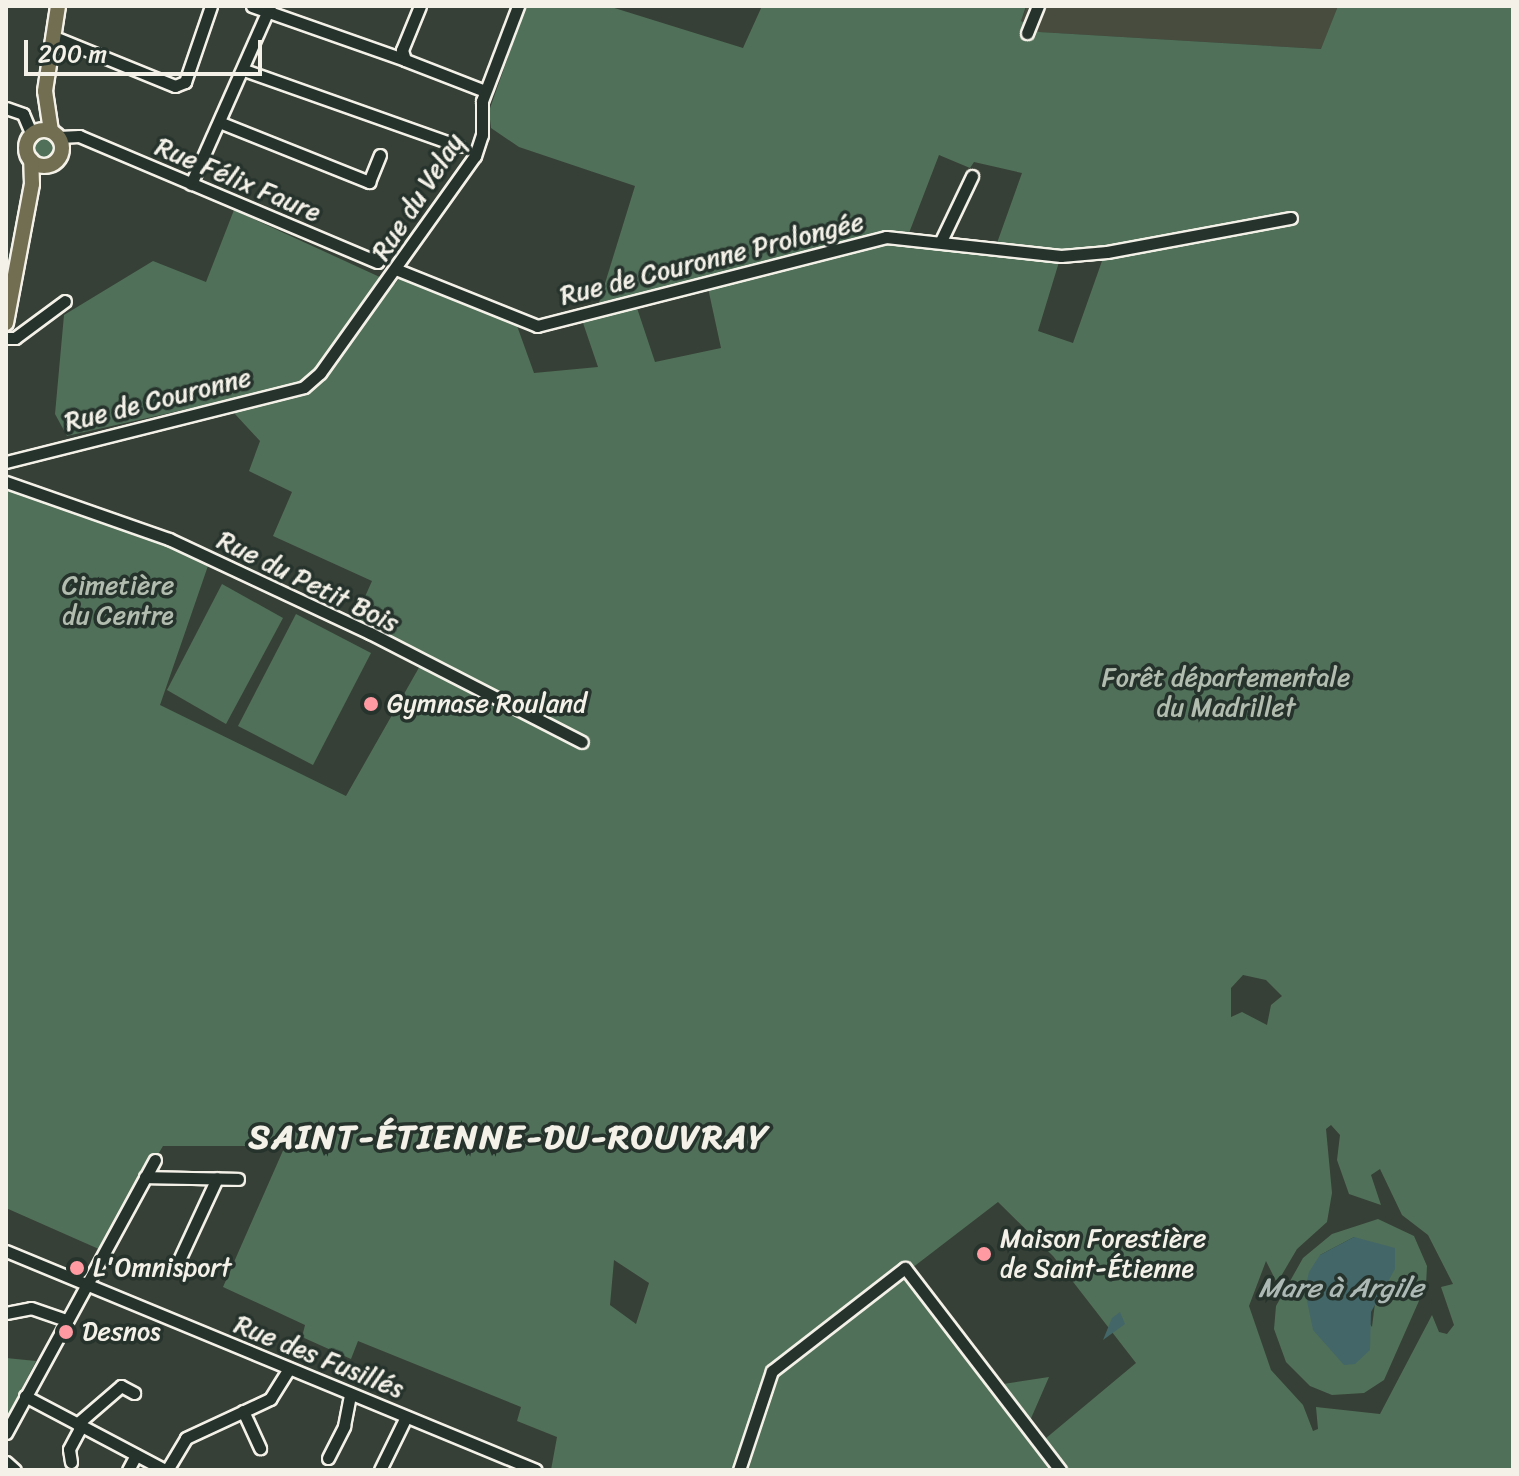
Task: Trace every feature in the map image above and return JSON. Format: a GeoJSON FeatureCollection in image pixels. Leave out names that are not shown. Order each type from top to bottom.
{"type":"FeatureCollection","features":[{"type":"Feature","properties":{"kind":"main road"},"geometry":{"type":"LineString","coordinates":[[38,163],[26,147],[45,112],[58,6]]}},
{"type":"Feature","properties":{"kind":"main road"},"geometry":{"type":"LineString","coordinates":[[38,163],[58,160],[57,138],[45,112]]}},
{"type":"Feature","properties":{"kind":"main road"},"geometry":{"type":"LineString","coordinates":[[34,134],[57,138]]}},
{"type":"Feature","properties":{"kind":"main road"},"geometry":{"type":"LineString","coordinates":[[6,323],[38,163]]}},
{"type":"Feature","properties":{"kind":"street"},"geometry":{"type":"LineString","coordinates":[[52,36],[175,86],[185,82],[211,6]]}},
{"type":"Feature","properties":{"kind":"street"},"geometry":{"type":"LineString","coordinates":[[252,6],[269,9],[485,91]]}},
{"type":"Feature","properties":{"kind":"street"},"geometry":{"type":"LineString","coordinates":[[405,60],[402,50],[420,6]]}},
{"type":"Feature","properties":{"kind":"street","name":"Rue du Velay"},"geometry":{"type":"LineString","coordinates":[[304,387],[320,373],[398,270],[480,146],[485,91],[518,6]]}},
{"type":"Feature","properties":{"kind":"street"},"geometry":{"type":"LineString","coordinates":[[1027,33],[1038,6]]}},
{"type":"Feature","properties":{"kind":"street"},"geometry":{"type":"LineString","coordinates":[[191,184],[269,9]]}},
{"type":"Feature","properties":{"kind":"street"},"geometry":{"type":"LineString","coordinates":[[244,70],[459,146]]}},
{"type":"Feature","properties":{"kind":"street"},"geometry":{"type":"LineString","coordinates":[[6,108],[23,114],[34,134]]}},
{"type":"Feature","properties":{"kind":"street"},"geometry":{"type":"LineString","coordinates":[[219,122],[369,182],[380,155]]}},
{"type":"Feature","properties":{"kind":"street","name":"Rue Félix Faure"},"geometry":{"type":"LineString","coordinates":[[57,138],[81,139],[378,262]]}},
{"type":"Feature","properties":{"kind":"street"},"geometry":{"type":"LineString","coordinates":[[941,241],[972,176]]}},
{"type":"Feature","properties":{"kind":"street","name":"Rue de Couronne Prolongée"},"geometry":{"type":"LineString","coordinates":[[398,270],[537,326],[886,237],[1061,256],[1107,252],[1291,218]]}},
{"type":"Feature","properties":{"kind":"street"},"geometry":{"type":"LineString","coordinates":[[6,338],[15,338],[65,301]]}},
{"type":"Feature","properties":{"kind":"street","name":"Rue de Couronne"},"geometry":{"type":"LineString","coordinates":[[6,462],[304,387]]}},
{"type":"Feature","properties":{"kind":"street"},"geometry":{"type":"LineString","coordinates":[[6,451],[22,456]]}},
{"type":"Feature","properties":{"kind":"street","name":"Rue du Petit Bois"},"geometry":{"type":"LineString","coordinates":[[6,482],[169,539],[370,633],[582,742]]}},
{"type":"Feature","properties":{"kind":"street"},"geometry":{"type":"LineString","coordinates":[[6,1433],[155,1160]]}},
{"type":"Feature","properties":{"kind":"street"},"geometry":{"type":"LineString","coordinates":[[145,1177],[238,1179]]}},
{"type":"Feature","properties":{"kind":"street"},"geometry":{"type":"LineString","coordinates":[[179,1260],[217,1178]]}},
{"type":"Feature","properties":{"kind":"street","name":"Rue des Fusillés"},"geometry":{"type":"LineString","coordinates":[[6,1251],[520,1467],[536,1470]]}},
{"type":"Feature","properties":{"kind":"street"},"geometry":{"type":"LineString","coordinates":[[739,1470],[772,1371],[905,1268],[1060,1470]]}},
{"type":"Feature","properties":{"kind":"street"},"geometry":{"type":"LineString","coordinates":[[6,1313],[31,1308],[65,1320]]}},
{"type":"Feature","properties":{"kind":"street"},"geometry":{"type":"LineString","coordinates":[[25,1396],[166,1470],[186,1438],[277,1393],[289,1369]]}},
{"type":"Feature","properties":{"kind":"street"},"geometry":{"type":"LineString","coordinates":[[71,1462],[69,1449],[79,1425],[121,1386],[134,1393]]}},
{"type":"Feature","properties":{"kind":"street"},"geometry":{"type":"LineString","coordinates":[[328,1458],[344,1426],[350,1394]]}},
{"type":"Feature","properties":{"kind":"street"},"geometry":{"type":"LineString","coordinates":[[243,1411],[260,1448]]}},
{"type":"Feature","properties":{"kind":"street"},"geometry":{"type":"LineString","coordinates":[[380,1470],[406,1417]]}},
{"type":"Feature","properties":{"kind":"street"},"geometry":{"type":"LineString","coordinates":[[128,1470],[136,1455]]}},
{"type":"Feature","properties":{"kind":"street"},"geometry":{"type":"LineString","coordinates":[[6,1462],[15,1470]]}},
{"type":"Feature","properties":{"kind":"shaded area"},"geometry":{"type":"Polygon","coordinates":[[[1027,6],[1338,6],[1322,49],[1039,32],[1021,21],[1027,6]]]}},
{"type":"Feature","properties":{"kind":"green space"},"geometry":{"type":"Polygon","coordinates":[[[526,6],[608,6],[743,48],[762,6],[1026,6],[1021,21],[1039,32],[1321,49],[1338,6],[1513,6],[1513,1470],[551,1470],[557,1437],[517,1421],[521,1407],[358,1341],[351,1359],[302,1337],[305,1325],[223,1287],[285,1146],[163,1146],[101,1250],[6,1208],[6,485],[210,560],[160,705],[346,796],[425,657],[355,619],[372,581],[273,536],[292,492],[249,471],[260,441],[223,401],[67,436],[55,414],[64,315],[153,261],[206,282],[234,210],[395,284],[402,274],[516,323],[534,373],[598,367],[582,320],[636,305],[655,362],[721,348],[708,288],[598,306],[635,186],[519,147],[491,128],[489,111],[526,6]],[[939,155],[909,233],[997,243],[1022,173],[974,162],[970,168],[939,155]],[[1102,261],[1059,262],[1038,331],[1073,343],[1102,261]],[[1243,975],[1231,988],[1231,1017],[1242,1012],[1267,1025],[1271,1005],[1282,996],[1266,980],[1243,975]],[[1331,1125],[1326,1129],[1332,1193],[1327,1222],[1297,1249],[1277,1283],[1266,1261],[1249,1306],[1271,1370],[1303,1405],[1313,1431],[1318,1429],[1316,1407],[1380,1414],[1432,1315],[1439,1332],[1447,1334],[1454,1325],[1441,1287],[1453,1284],[1428,1235],[1402,1215],[1380,1169],[1371,1175],[1381,1205],[1349,1194],[1337,1160],[1340,1135],[1331,1125]],[[998,1202],[912,1268],[997,1385],[1049,1377],[1029,1423],[1045,1439],[1136,1363],[1053,1256],[998,1202]],[[614,1260],[610,1305],[636,1324],[649,1283],[614,1260]]]}},
{"type":"Feature","properties":{"kind":"green space"},"geometry":{"type":"Polygon","coordinates":[[[43,134],[52,138],[56,147],[52,156],[43,160],[34,156],[30,147],[34,138],[43,134]]]}},
{"type":"Feature","properties":{"kind":"green space"},"geometry":{"type":"Polygon","coordinates":[[[222,584],[283,618],[226,724],[167,690],[222,584]]]}},
{"type":"Feature","properties":{"kind":"green space"},"geometry":{"type":"Polygon","coordinates":[[[296,614],[371,653],[313,765],[238,726],[296,614]]]}},
{"type":"Feature","properties":{"kind":"green space"},"geometry":{"type":"Polygon","coordinates":[[[1378,1219],[1414,1236],[1427,1266],[1426,1285],[1384,1380],[1364,1393],[1332,1395],[1310,1386],[1286,1362],[1274,1329],[1276,1306],[1303,1258],[1332,1234],[1378,1219]],[[1354,1237],[1320,1255],[1372,1327],[1376,1295],[1387,1284],[1354,1237]]]}},
{"type":"Feature","properties":{"kind":"green space"},"geometry":{"type":"Polygon","coordinates":[[[6,1358],[36,1361],[6,1419],[6,1358]]]}},
{"type":"Feature","properties":{"kind":"water","name":"Mare à Argile"},"geometry":{"type":"Polygon","coordinates":[[[1354,1237],[1395,1248],[1395,1269],[1371,1312],[1370,1350],[1355,1364],[1344,1365],[1313,1330],[1305,1291],[1309,1272],[1320,1255],[1354,1237]]]}},
{"type":"Feature","properties":{"kind":"water"},"geometry":{"type":"Polygon","coordinates":[[[1120,1312],[1125,1324],[1103,1340],[1112,1318],[1120,1312]]]}},
{"type":"Feature","properties":{"kind":"place","name":"Gymnase Rouland"},"geometry":{"type":"Point","coordinates":[371,704]}},
{"type":"Feature","properties":{"kind":"place","name":"Maison Forestière de Saint-Étienne"},"geometry":{"type":"Point","coordinates":[984,1254]}},
{"type":"Feature","properties":{"kind":"place","name":"L'Omnisport"},"geometry":{"type":"Point","coordinates":[77,1268]}},
{"type":"Feature","properties":{"kind":"place","name":"Desnos"},"geometry":{"type":"Point","coordinates":[66,1332]}},
{"type":"Feature","properties":{"kind":"district","name":"SAINT-ÉTIENNE-DU-ROUVRAY"},"geometry":{"type":"Point","coordinates":[509,1138]}},
{"type":"Feature","properties":{"kind":"park label","name":"Cimetière du Centre"},"geometry":{"type":"Point","coordinates":[118,601]}},
{"type":"Feature","properties":{"kind":"park label","name":"Forêt départementale du Madrillet"},"geometry":{"type":"Point","coordinates":[1226,693]}}]}
